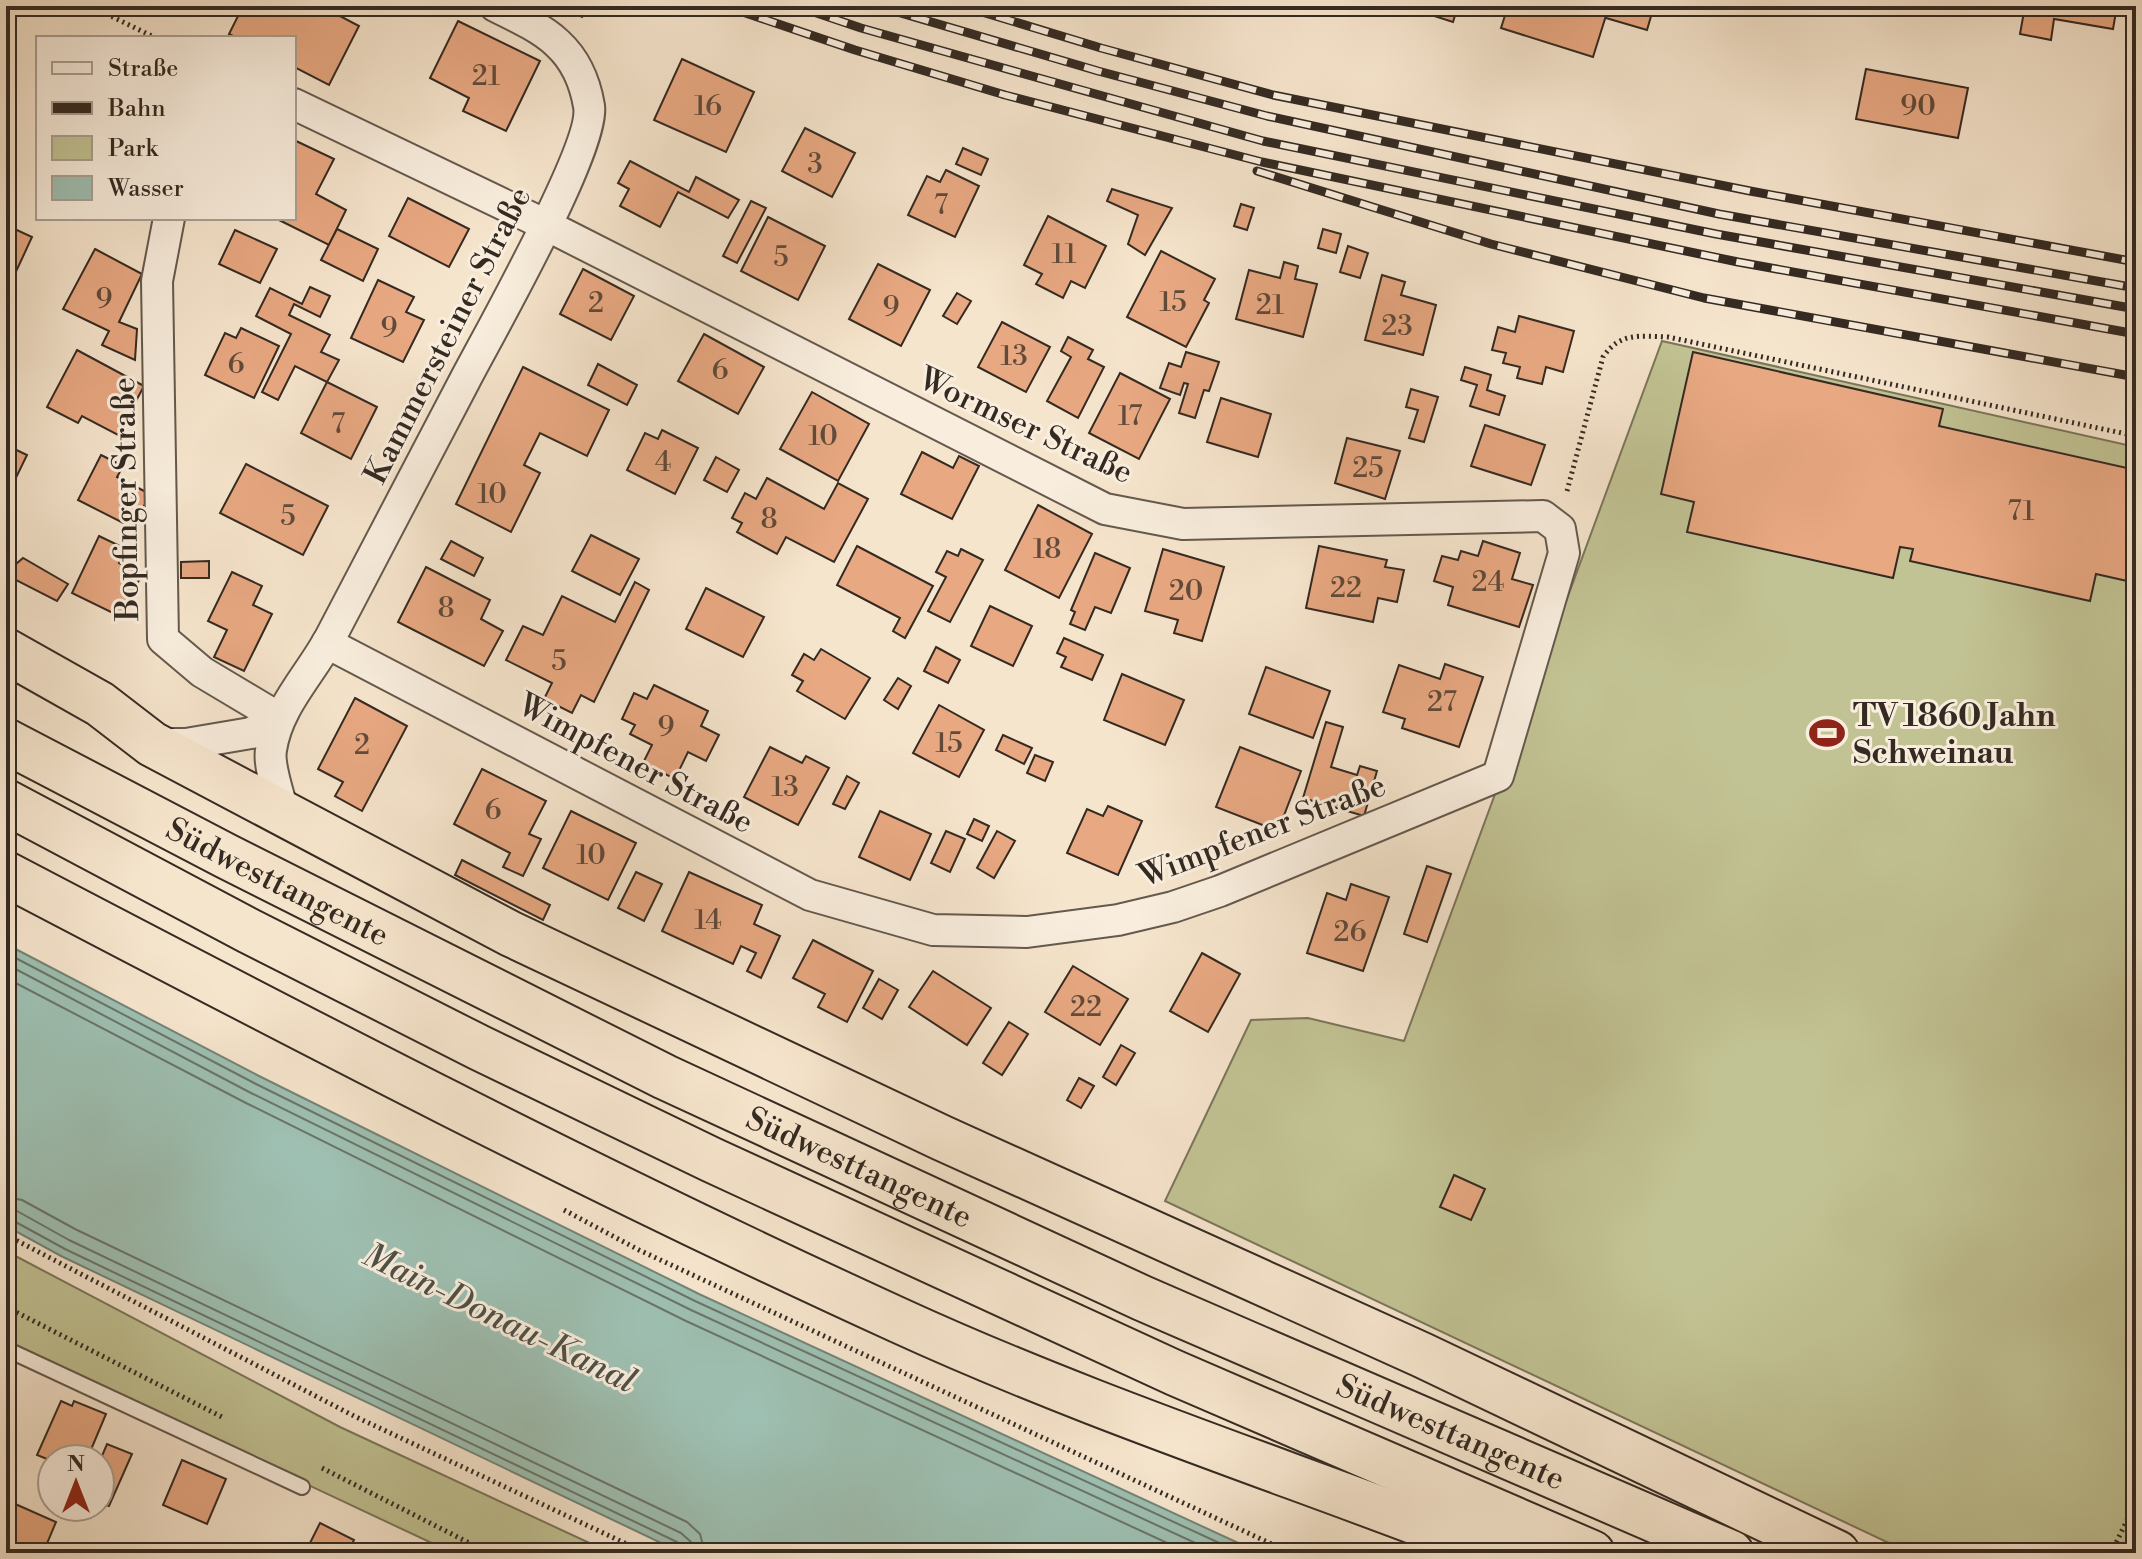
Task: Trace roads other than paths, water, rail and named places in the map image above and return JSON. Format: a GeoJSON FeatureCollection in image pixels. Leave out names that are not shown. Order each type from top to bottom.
{"type":"FeatureCollection","features":[{"type":"Feature","properties":{"kind":"highway"},"geometry":{"type":"LineString","coordinates":[[6,651],[100,704],[152,744],[511,934],[942,1138],[1422,1355],[1837,1553]]}},
{"type":"Feature","properties":{"kind":"highway","name":"Südwesttangente"},"geometry":{"type":"LineString","coordinates":[[6,741],[226,856],[680,1084],[1142,1298],[1731,1553]]}},
{"type":"Feature","properties":{"kind":"highway","name":"Südwesttangente"},"geometry":{"type":"LineString","coordinates":[[6,802],[249,931],[480,1048],[712,1160],[1161,1367],[1592,1553]]}},
{"type":"Feature","properties":{"kind":"highway"},"geometry":{"type":"LineString","coordinates":[[6,874],[353,1056],[897,1320],[1083,1397],[1497,1553]]}},
{"type":"Feature","properties":{"kind":"street","name":"Kammersteiner Straße"},"geometry":{"type":"LineString","coordinates":[[284,815],[270,752],[279,718],[327,643],[546,225],[585,137],[590,109],[582,81],[569,55],[541,28],[495,6]]}},
{"type":"Feature","properties":{"kind":"street"},"geometry":{"type":"LineString","coordinates":[[296,105],[546,225]]}},
{"type":"Feature","properties":{"kind":"street","name":"Bopfinger Straße"},"geometry":{"type":"LineString","coordinates":[[169,220],[157,281],[163,639],[202,672],[279,718]]}},
{"type":"Feature","properties":{"kind":"street","name":"Wormser Straße"},"geometry":{"type":"LineString","coordinates":[[546,225],[1105,509],[1183,524],[1543,516],[1560,529]]}},
{"type":"Feature","properties":{"kind":"street","name":"Wimpfener Straße"},"geometry":{"type":"LineString","coordinates":[[327,643],[810,895],[933,930],[1027,932],[1118,920],[1173,907],[1220,891],[1498,776],[1564,553],[1560,529]]}},
{"type":"Feature","properties":{"kind":"street"},"geometry":{"type":"LineString","coordinates":[[152,744],[186,744],[251,733],[279,718]]}},
{"type":"Feature","properties":{"kind":"lane"},"geometry":{"type":"LineString","coordinates":[[6,1349],[302,1487]]}},
{"type":"Feature","properties":{"kind":"water","name":"Main-Donau-Kanal"},"geometry":{"type":"Polygon","coordinates":[[[6,944],[259,1076],[699,1294],[1260,1553],[682,1553],[61,1256],[6,1226],[6,944]]]}},
{"type":"Feature","properties":{"kind":"railway"},"geometry":{"type":"LineString","coordinates":[[725,6],[855,50],[1005,95],[1262,162],[1738,262],[2136,334]]}},
{"type":"Feature","properties":{"kind":"railway"},"geometry":{"type":"LineString","coordinates":[[796,6],[861,28],[1263,141],[1716,234],[2136,309]]}},
{"type":"Feature","properties":{"kind":"railway"},"geometry":{"type":"LineString","coordinates":[[877,6],[1098,71],[1267,116],[1719,214],[2136,288]]}},
{"type":"Feature","properties":{"kind":"railway"},"geometry":{"type":"LineString","coordinates":[[962,6],[1273,95],[1750,191],[2136,262]]}},
{"type":"Feature","properties":{"kind":"railway"},"geometry":{"type":"LineString","coordinates":[[1257,171],[1491,244],[1704,298],[2136,377]]}},
{"type":"Feature","properties":{"kind":"place","name":"TV 1860 Jahn Schweinau"},"geometry":{"type":"Point","coordinates":[1827,733]}}]}
